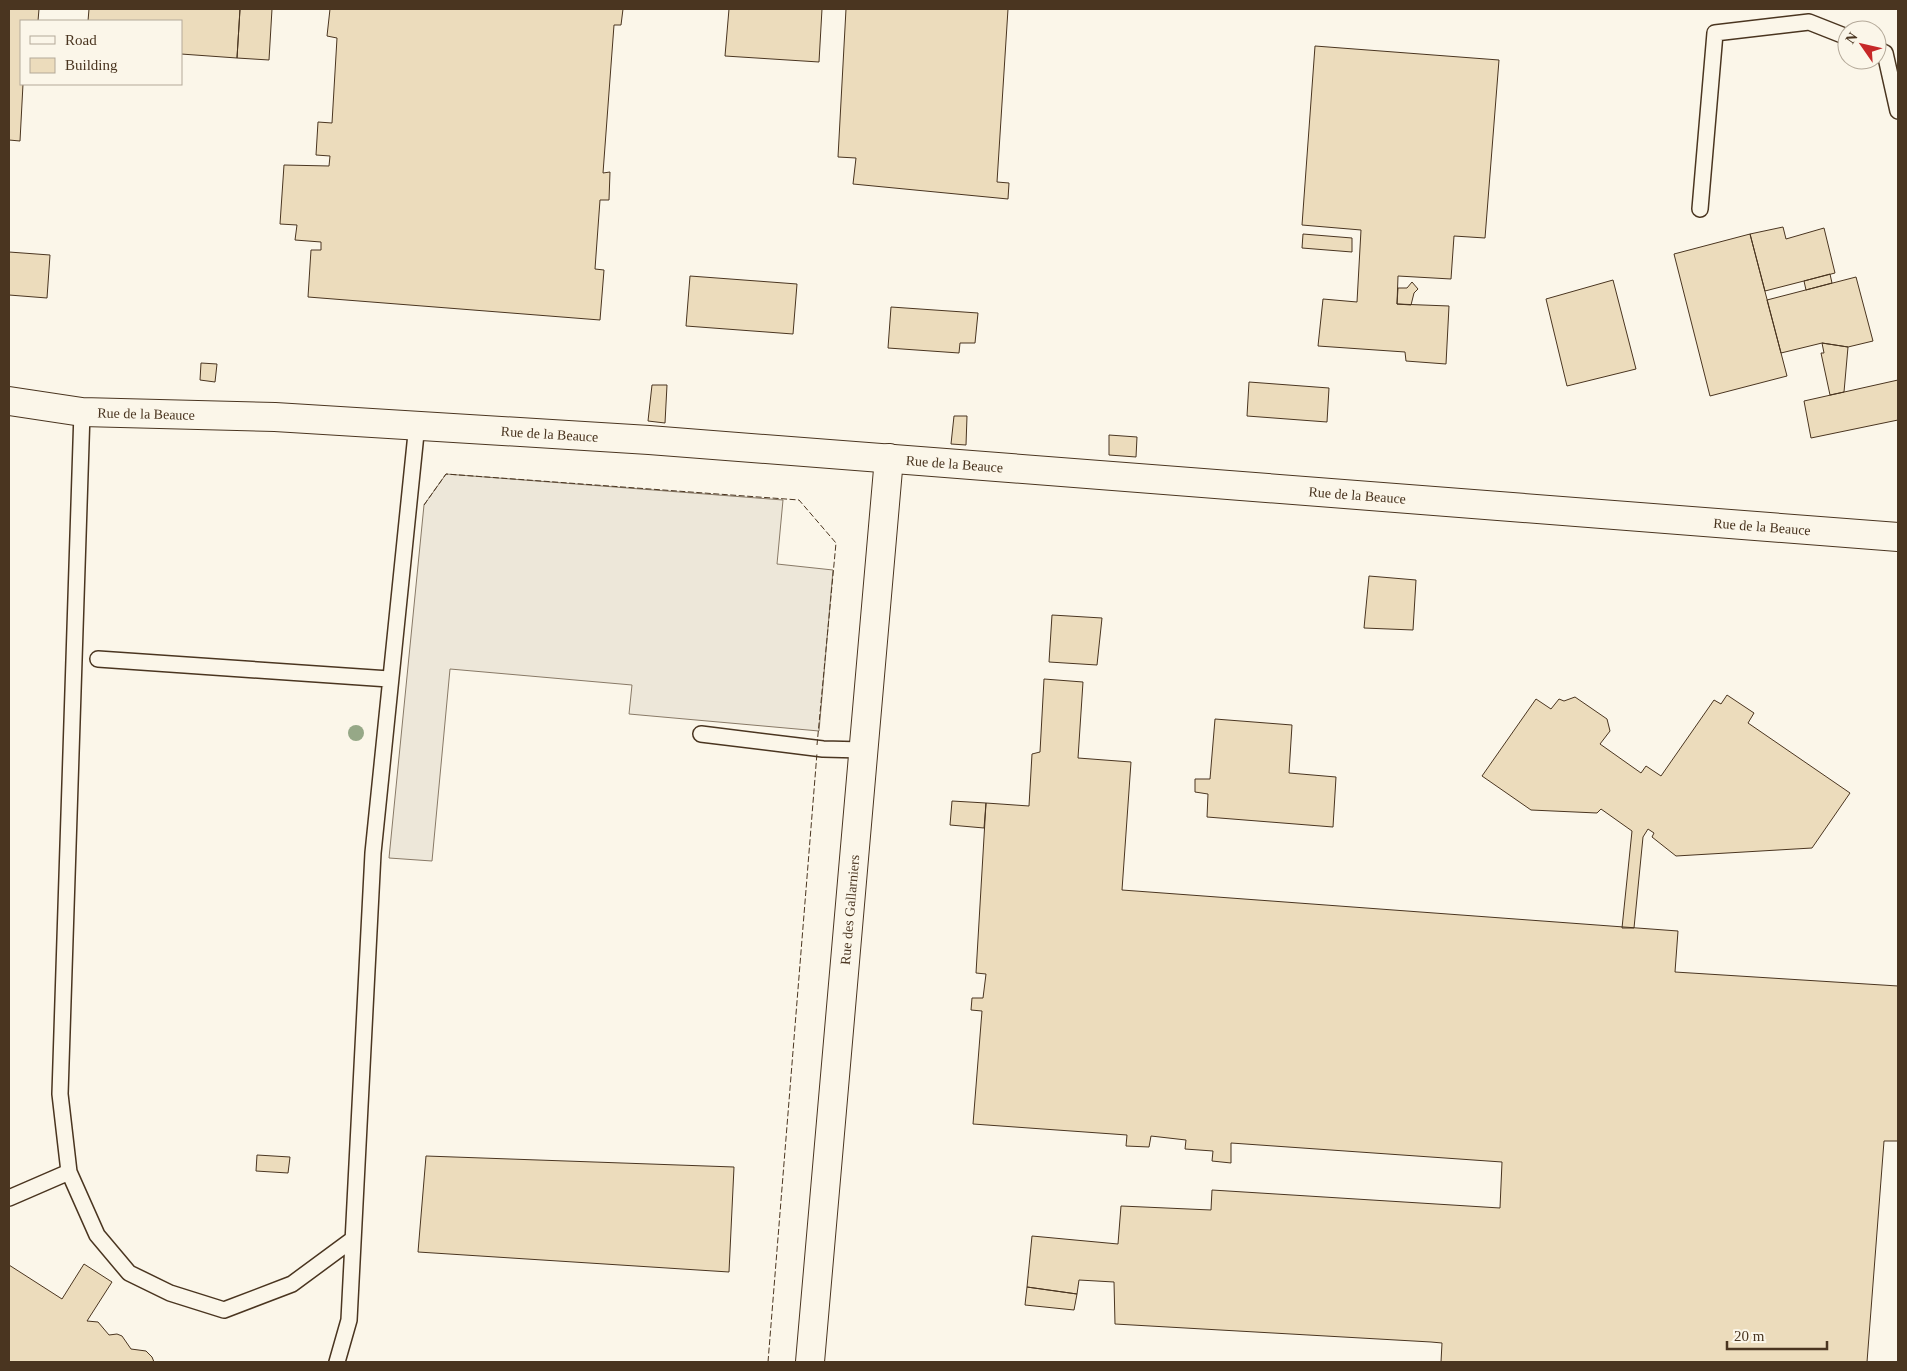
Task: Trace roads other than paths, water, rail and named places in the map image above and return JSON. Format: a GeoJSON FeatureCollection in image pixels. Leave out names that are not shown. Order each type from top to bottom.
{"type":"FeatureCollection","features":[{"type":"Feature","properties":{"kind":"street","name":"Rue de la Beauce"},"geometry":{"type":"LineString","coordinates":[[9,401],[82,412],[275,417],[417,424],[889,458],[1898,537]]}},
{"type":"Feature","properties":{"kind":"street","name":"Rue des Gallarniers"},"geometry":{"type":"LineString","coordinates":[[810,1362],[889,458]]}},
{"type":"Feature","properties":{"kind":"lane"},"geometry":{"type":"LineString","coordinates":[[1700,209],[1715,33],[1809,22],[1837,33]]}},
{"type":"Feature","properties":{"kind":"lane"},"geometry":{"type":"LineString","coordinates":[[1887,62],[1898,111]]}},
{"type":"Feature","properties":{"kind":"lane"},"geometry":{"type":"LineString","coordinates":[[82,412],[60,1094],[69,1172],[97,1235],[129,1273],[170,1294],[224,1310],[292,1284],[353,1239]]}},
{"type":"Feature","properties":{"kind":"lane"},"geometry":{"type":"LineString","coordinates":[[337,1362],[349,1320],[373,853],[389,679],[417,424]]}},
{"type":"Feature","properties":{"kind":"lane"},"geometry":{"type":"LineString","coordinates":[[98,659],[389,679]]}},
{"type":"Feature","properties":{"kind":"lane"},"geometry":{"type":"LineString","coordinates":[[701,734],[823,749],[863,750]]}},
{"type":"Feature","properties":{"kind":"lane"},"geometry":{"type":"LineString","coordinates":[[9,1198],[69,1172]]}}]}
